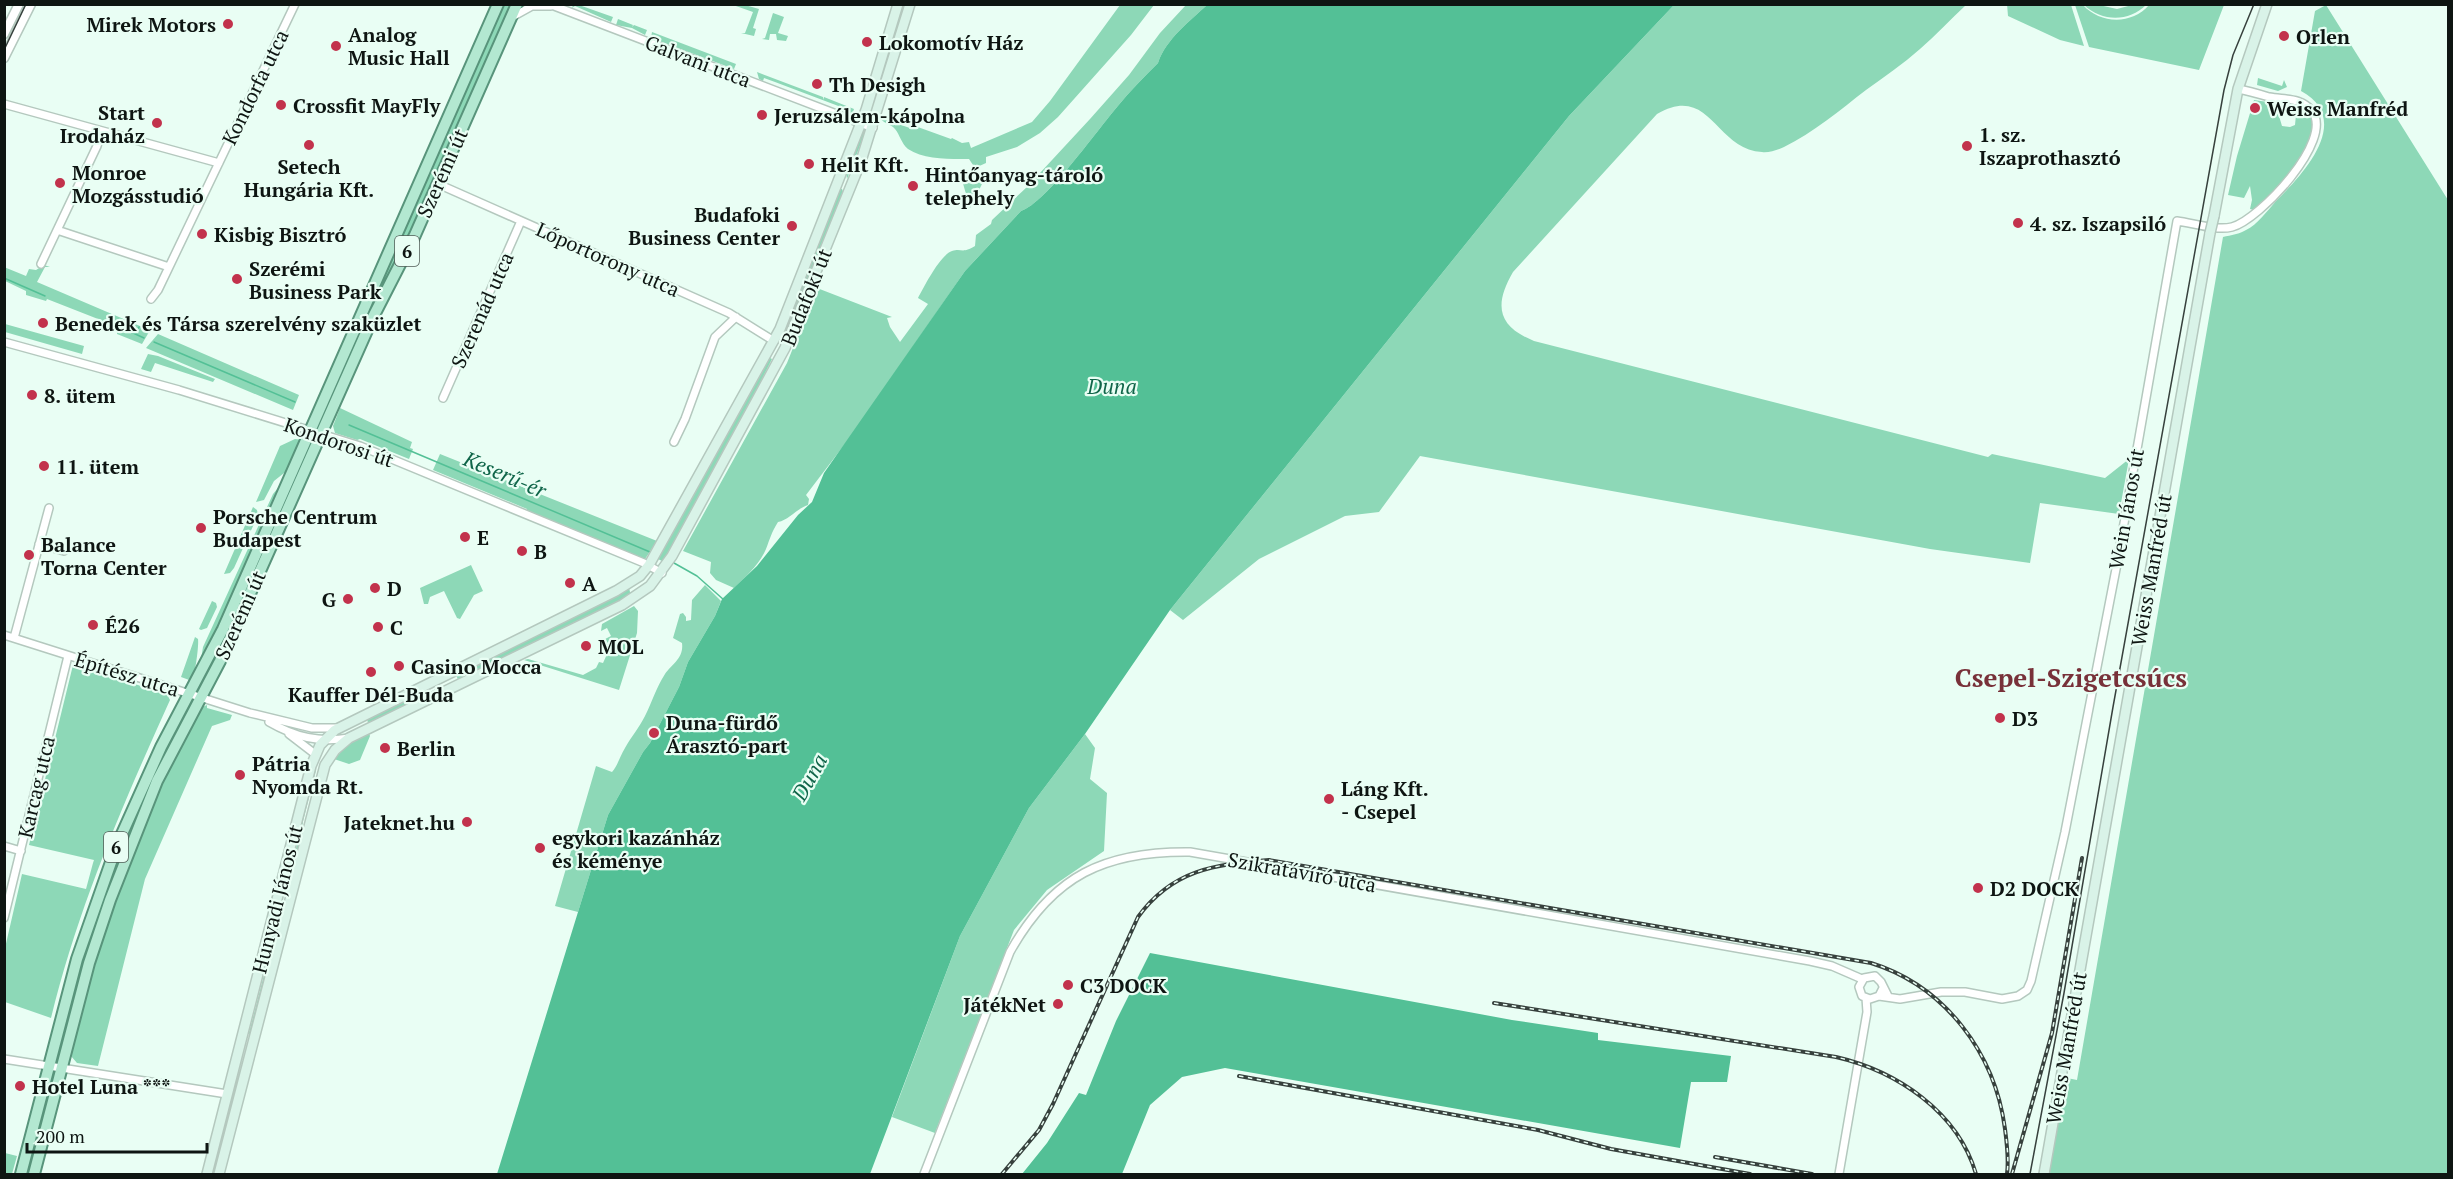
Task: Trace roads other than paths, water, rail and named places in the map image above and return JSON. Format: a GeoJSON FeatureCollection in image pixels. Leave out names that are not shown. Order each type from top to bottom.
{"type":"FeatureCollection","features":[{"type":"Feature","properties":{"kind":"main road","name":"Szerémi út"},"geometry":{"type":"LineString","coordinates":[[34,1174],[89,963],[114,890],[157,781],[315,432],[498,4]]}},
{"type":"Feature","properties":{"kind":"main road","name":"Szerémi út"},"geometry":{"type":"LineString","coordinates":[[315,432],[407,250],[517,4]]}},
{"type":"Feature","properties":{"kind":"main road","name":"Budafoki út"},"geometry":{"type":"LineString","coordinates":[[649,565],[774,341],[861,123],[898,4]]}},
{"type":"Feature","properties":{"kind":"main road","name":"Budafoki út"},"geometry":{"type":"LineString","coordinates":[[662,573],[785,348],[852,186],[873,128],[910,4]]}},
{"type":"Feature","properties":{"kind":"main road","name":"Weiss Manfréd út"},"geometry":{"type":"LineString","coordinates":[[2044,1174],[2210,233],[2238,89],[2267,4]]}},
{"type":"Feature","properties":{"kind":"main road"},"geometry":{"type":"LineString","coordinates":[[876,78],[887,81]]}},
{"type":"Feature","properties":{"kind":"main road"},"geometry":{"type":"LineString","coordinates":[[838,180],[852,186]]}},
{"type":"Feature","properties":{"kind":"main road"},"geometry":{"type":"LineString","coordinates":[[774,341],[785,348]]}},
{"type":"Feature","properties":{"kind":"main road"},"geometry":{"type":"LineString","coordinates":[[325,766],[319,745],[341,727],[616,591],[640,576],[649,565]]}},
{"type":"Feature","properties":{"kind":"main road","name":"Hunyadi János út"},"geometry":{"type":"LineString","coordinates":[[219,1174],[325,766],[335,750],[349,738],[622,605],[644,592],[662,573]]}},
{"type":"Feature","properties":{"kind":"main road"},"geometry":{"type":"LineString","coordinates":[[451,673],[457,686]]}},
{"type":"Feature","properties":{"kind":"main road"},"geometry":{"type":"LineString","coordinates":[[422,687],[429,699]]}},
{"type":"Feature","properties":{"kind":"main road","name":"Szerémi út"},"geometry":{"type":"LineString","coordinates":[[21,1174],[77,959],[113,855],[146,778],[195,696]]}},
{"type":"Feature","properties":{"kind":"main road","name":"Hunyadi János út"},"geometry":{"type":"LineString","coordinates":[[207,1174],[279,891],[319,745]]}},
{"type":"Feature","properties":{"kind":"main road"},"geometry":{"type":"LineString","coordinates":[[283,877],[294,880]]}},
{"type":"Feature","properties":{"kind":"main road"},"geometry":{"type":"LineString","coordinates":[[279,891],[291,894]]}},
{"type":"Feature","properties":{"kind":"main road"},"geometry":{"type":"LineString","coordinates":[[262,959],[274,962]]}},
{"type":"Feature","properties":{"kind":"main road"},"geometry":{"type":"LineString","coordinates":[[237,1053],[253,1043],[247,1035],[246,1021]]}},
{"type":"Feature","properties":{"kind":"main road"},"geometry":{"type":"LineString","coordinates":[[227,1094],[239,1096]]}},
{"type":"Feature","properties":{"kind":"street"},"geometry":{"type":"LineString","coordinates":[[4,34],[19,4]]}},
{"type":"Feature","properties":{"kind":"street"},"geometry":{"type":"LineString","coordinates":[[4,58],[31,4]]}},
{"type":"Feature","properties":{"kind":"street","name":"Kondorfa utca"},"geometry":{"type":"LineString","coordinates":[[151,298],[295,4]]}},
{"type":"Feature","properties":{"kind":"street","name":"Galvani utca"},"geometry":{"type":"LineString","coordinates":[[511,18],[532,6],[552,5],[873,128]]}},
{"type":"Feature","properties":{"kind":"street","name":"Wein János út"},"geometry":{"type":"LineString","coordinates":[[1888,996],[1900,999],[1941,992],[1965,992],[2002,999],[2018,996],[2027,990],[2031,981],[2072,798],[2116,569],[2177,221],[2225,228],[2243,223],[2254,215],[2305,160],[2316,135],[2314,115],[2303,103],[2238,89]]}},
{"type":"Feature","properties":{"kind":"street"},"geometry":{"type":"LineString","coordinates":[[4,104],[219,163]]}},
{"type":"Feature","properties":{"kind":"street"},"geometry":{"type":"LineString","coordinates":[[41,264],[97,147],[102,131]]}},
{"type":"Feature","properties":{"kind":"street","name":"Lőportorony utca"},"geometry":{"type":"LineString","coordinates":[[438,184],[736,317],[774,341]]}},
{"type":"Feature","properties":{"kind":"street","name":"Szerenád utca"},"geometry":{"type":"LineString","coordinates":[[443,398],[521,221]]}},
{"type":"Feature","properties":{"kind":"street"},"geometry":{"type":"LineString","coordinates":[[57,230],[168,267]]}},
{"type":"Feature","properties":{"kind":"street"},"geometry":{"type":"LineString","coordinates":[[674,442],[685,419],[715,337],[736,317]]}},
{"type":"Feature","properties":{"kind":"street","name":"Kondorosi út"},"geometry":{"type":"LineString","coordinates":[[4,342],[179,390],[360,446],[649,565],[662,573]]}},
{"type":"Feature","properties":{"kind":"street"},"geometry":{"type":"LineString","coordinates":[[14,638],[49,508]]}},
{"type":"Feature","properties":{"kind":"street"},"geometry":{"type":"LineString","coordinates":[[39,544],[64,551]]}},
{"type":"Feature","properties":{"kind":"street","name":"Építész utca"},"geometry":{"type":"LineString","coordinates":[[4,635],[250,713],[312,729],[341,727]]}},
{"type":"Feature","properties":{"kind":"street","name":"Karcag utca"},"geometry":{"type":"LineString","coordinates":[[4,918],[68,656]]}},
{"type":"Feature","properties":{"kind":"street","name":"Építész utca"},"geometry":{"type":"LineString","coordinates":[[250,713],[286,732],[319,745],[349,738]]}},
{"type":"Feature","properties":{"kind":"street","name":"Építész utca"},"geometry":{"type":"LineString","coordinates":[[299,726],[307,730],[319,745]]}},
{"type":"Feature","properties":{"kind":"street","name":"Építész utca"},"geometry":{"type":"LineString","coordinates":[[286,732],[319,745]]}},
{"type":"Feature","properties":{"kind":"street"},"geometry":{"type":"LineString","coordinates":[[4,846],[21,851]]}},
{"type":"Feature","properties":{"kind":"street","name":"Szikratávíró utca"},"geometry":{"type":"LineString","coordinates":[[924,1174],[1010,952],[1021,932],[1042,905],[1069,883],[1099,865],[1125,857],[1154,852],[1190,852],[1810,961],[1832,966],[1861,982]]}},
{"type":"Feature","properties":{"kind":"street"},"geometry":{"type":"LineString","coordinates":[[1870,975],[1877,977],[1883,988],[1888,996],[1872,998],[1860,992],[1861,982],[1870,975]]}},
{"type":"Feature","properties":{"kind":"street"},"geometry":{"type":"LineString","coordinates":[[1839,1174],[1867,1012],[1872,998],[1883,988]]}},
{"type":"Feature","properties":{"kind":"street"},"geometry":{"type":"LineString","coordinates":[[4,1059],[227,1094]]}},
{"type":"Feature","properties":{"kind":"water","name":"Duna"},"geometry":{"type":"Polygon","coordinates":[[[1207,5],[1674,5],[1569,116],[1170,610],[1085,734],[1029,808],[960,936],[870,1174],[497,1174],[608,815],[650,743],[679,687],[688,662],[715,616],[722,599],[757,566],[798,515],[812,502],[824,473],[965,271],[1021,211],[1032,205],[1057,180],[1122,101],[1158,63],[1173,38],[1207,5]]]}},
{"type":"Feature","properties":{"kind":"water"},"geometry":{"type":"Polygon","coordinates":[[[1150,953],[1512,1020],[1598,1033],[1598,1040],[1731,1056],[1727,1082],[1691,1082],[1680,1148],[1225,1068],[1182,1077],[1150,1105],[1122,1174],[1022,1174],[1047,1143],[1079,1093],[1086,1095],[1116,1021],[1150,953]]]}},
{"type":"Feature","properties":{"kind":"waterway","name":"Keserű-ér"},"geometry":{"type":"LineString","coordinates":[[4,278],[45,296]]}},
{"type":"Feature","properties":{"kind":"waterway"},"geometry":{"type":"LineString","coordinates":[[136,334],[139,327]]}},
{"type":"Feature","properties":{"kind":"waterway","name":"Keserű-ér"},"geometry":{"type":"LineString","coordinates":[[131,332],[144,338]]}},
{"type":"Feature","properties":{"kind":"waterway","name":"Keserű-ér"},"geometry":{"type":"LineString","coordinates":[[154,342],[295,402]]}},
{"type":"Feature","properties":{"kind":"waterway","name":"Keserű-ér"},"geometry":{"type":"LineString","coordinates":[[349,425],[650,552]]}},
{"type":"Feature","properties":{"kind":"waterway","name":"Keserű-ér"},"geometry":{"type":"LineString","coordinates":[[674,563],[697,576],[724,600]]}},
{"type":"Feature","properties":{"kind":"tram line"},"geometry":{"type":"LineString","coordinates":[[4,50],[26,4]]}},
{"type":"Feature","properties":{"kind":"tram line"},"geometry":{"type":"LineString","coordinates":[[2030,1174],[2224,90],[2233,55],[2254,4]]}},
{"type":"Feature","properties":{"kind":"railway"},"geometry":{"type":"LineString","coordinates":[[2012,1174],[2052,1033],[2082,858]]}},
{"type":"Feature","properties":{"kind":"railway"},"geometry":{"type":"LineString","coordinates":[[1002,1174],[1039,1130],[1138,917],[1151,901],[1180,879],[1196,872],[1231,864],[1269,860],[1871,963],[1898,974],[1922,988],[1943,1006],[1962,1026],[1978,1049],[1999,1101],[2007,1146],[2007,1174]]}},
{"type":"Feature","properties":{"kind":"railway"},"geometry":{"type":"LineString","coordinates":[[1494,1003],[1836,1057],[1859,1064],[1881,1072],[1902,1084],[1940,1113],[1967,1152],[1976,1174]]}},
{"type":"Feature","properties":{"kind":"railway"},"geometry":{"type":"LineString","coordinates":[[1239,1076],[1538,1130],[1611,1149],[1750,1174]]}},
{"type":"Feature","properties":{"kind":"railway"},"geometry":{"type":"LineString","coordinates":[[1715,1157],[1812,1174]]}},
{"type":"Feature","properties":{"kind":"place","name":"Mirek Motors"},"geometry":{"type":"Point","coordinates":[228,24]}},
{"type":"Feature","properties":{"kind":"place","name":"Orlen"},"geometry":{"type":"Point","coordinates":[2284,36]}},
{"type":"Feature","properties":{"kind":"place","name":"Lokomotív Ház"},"geometry":{"type":"Point","coordinates":[867,42]}},
{"type":"Feature","properties":{"kind":"place","name":"Analog Music Hall"},"geometry":{"type":"Point","coordinates":[336,46]}},
{"type":"Feature","properties":{"kind":"place","name":"Th Desigh"},"geometry":{"type":"Point","coordinates":[817,84]}},
{"type":"Feature","properties":{"kind":"place","name":"Crossfit MayFly"},"geometry":{"type":"Point","coordinates":[281,105]}},
{"type":"Feature","properties":{"kind":"place","name":"Weiss Manfréd"},"geometry":{"type":"Point","coordinates":[2255,108]}},
{"type":"Feature","properties":{"kind":"place","name":"Jeruzsálem-kápolna"},"geometry":{"type":"Point","coordinates":[762,115]}},
{"type":"Feature","properties":{"kind":"place","name":"Start Irodaház"},"geometry":{"type":"Point","coordinates":[157,123]}},
{"type":"Feature","properties":{"kind":"place","name":"Setech Hungária Kft."},"geometry":{"type":"Point","coordinates":[309,145]}},
{"type":"Feature","properties":{"kind":"place","name":"1. sz. Iszaprothasztó"},"geometry":{"type":"Point","coordinates":[1967,146]}},
{"type":"Feature","properties":{"kind":"place","name":"Helit Kft."},"geometry":{"type":"Point","coordinates":[809,164]}},
{"type":"Feature","properties":{"kind":"place","name":"Monroe Mozgásstudió"},"geometry":{"type":"Point","coordinates":[60,183]}},
{"type":"Feature","properties":{"kind":"place","name":"Hintőanyag-tároló telephely"},"geometry":{"type":"Point","coordinates":[913,186]}},
{"type":"Feature","properties":{"kind":"place","name":"4. sz. Iszapsiló"},"geometry":{"type":"Point","coordinates":[2018,223]}},
{"type":"Feature","properties":{"kind":"place","name":"Budafoki Business Center"},"geometry":{"type":"Point","coordinates":[792,226]}},
{"type":"Feature","properties":{"kind":"place","name":"Kisbig Bisztró"},"geometry":{"type":"Point","coordinates":[202,234]}},
{"type":"Feature","properties":{"kind":"place","name":"Szerémi Business Park"},"geometry":{"type":"Point","coordinates":[237,279]}},
{"type":"Feature","properties":{"kind":"place","name":"Benedek és Társa szerelvény szaküzlet"},"geometry":{"type":"Point","coordinates":[43,323]}},
{"type":"Feature","properties":{"kind":"place","name":"8. ütem"},"geometry":{"type":"Point","coordinates":[32,395]}},
{"type":"Feature","properties":{"kind":"place","name":"11. ütem"},"geometry":{"type":"Point","coordinates":[44,466]}},
{"type":"Feature","properties":{"kind":"place","name":"Porsche Centrum Budapest"},"geometry":{"type":"Point","coordinates":[201,528]}},
{"type":"Feature","properties":{"kind":"place","name":"E"},"geometry":{"type":"Point","coordinates":[465,537]}},
{"type":"Feature","properties":{"kind":"place","name":"B"},"geometry":{"type":"Point","coordinates":[522,551]}},
{"type":"Feature","properties":{"kind":"place","name":"Balance Torna Center"},"geometry":{"type":"Point","coordinates":[29,555]}},
{"type":"Feature","properties":{"kind":"place","name":"A"},"geometry":{"type":"Point","coordinates":[570,583]}},
{"type":"Feature","properties":{"kind":"place","name":"D"},"geometry":{"type":"Point","coordinates":[375,588]}},
{"type":"Feature","properties":{"kind":"place","name":"G"},"geometry":{"type":"Point","coordinates":[348,599]}},
{"type":"Feature","properties":{"kind":"place","name":"É26"},"geometry":{"type":"Point","coordinates":[93,625]}},
{"type":"Feature","properties":{"kind":"place","name":"C"},"geometry":{"type":"Point","coordinates":[378,627]}},
{"type":"Feature","properties":{"kind":"place","name":"MOL"},"geometry":{"type":"Point","coordinates":[586,646]}},
{"type":"Feature","properties":{"kind":"place","name":"Casino Mocca"},"geometry":{"type":"Point","coordinates":[399,666]}},
{"type":"Feature","properties":{"kind":"place","name":"Kauffer Dél-Buda"},"geometry":{"type":"Point","coordinates":[371,672]}},
{"type":"Feature","properties":{"kind":"place","name":"D3"},"geometry":{"type":"Point","coordinates":[2000,718]}},
{"type":"Feature","properties":{"kind":"place","name":"Duna-fürdő Árasztó-part"},"geometry":{"type":"Point","coordinates":[654,733]}},
{"type":"Feature","properties":{"kind":"place","name":"Berlin"},"geometry":{"type":"Point","coordinates":[385,748]}},
{"type":"Feature","properties":{"kind":"place","name":"Pátria Nyomda Rt."},"geometry":{"type":"Point","coordinates":[240,775]}},
{"type":"Feature","properties":{"kind":"place","name":"Láng Kft. - Csepel"},"geometry":{"type":"Point","coordinates":[1329,799]}},
{"type":"Feature","properties":{"kind":"place","name":"Jateknet.hu"},"geometry":{"type":"Point","coordinates":[467,822]}},
{"type":"Feature","properties":{"kind":"place","name":"egykori kazánház és kéménye"},"geometry":{"type":"Point","coordinates":[540,848]}},
{"type":"Feature","properties":{"kind":"place","name":"D2 DOCK"},"geometry":{"type":"Point","coordinates":[1978,888]}},
{"type":"Feature","properties":{"kind":"place","name":"C3 DOCK"},"geometry":{"type":"Point","coordinates":[1068,985]}},
{"type":"Feature","properties":{"kind":"place","name":"JátékNet"},"geometry":{"type":"Point","coordinates":[1058,1004]}},
{"type":"Feature","properties":{"kind":"place","name":"Hotel Luna ***"},"geometry":{"type":"Point","coordinates":[20,1086]}},
{"type":"Feature","properties":{"kind":"district","name":"Csepel-Szigetcsúcs"},"geometry":{"type":"Point","coordinates":[2071,677]}}]}
